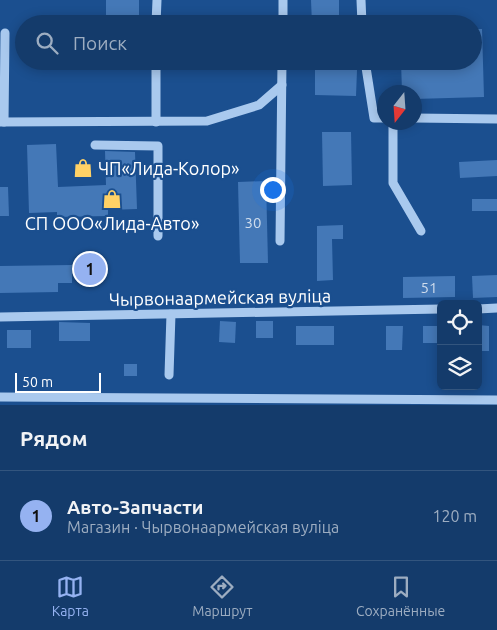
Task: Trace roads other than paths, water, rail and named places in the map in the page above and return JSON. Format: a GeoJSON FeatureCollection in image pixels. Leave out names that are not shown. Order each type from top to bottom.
{"type":"FeatureCollection","features":[{"type":"Feature","properties":{"kind":"street"},"geometry":{"type":"LineString","coordinates":[[156,0],[156,15]]}},
{"type":"Feature","properties":{"kind":"street"},"geometry":{"type":"LineString","coordinates":[[283,0],[283,15]]}},
{"type":"Feature","properties":{"kind":"street"},"geometry":{"type":"LineString","coordinates":[[361,0],[362,15]]}},
{"type":"Feature","properties":{"kind":"street"},"geometry":{"type":"LineString","coordinates":[[5,33],[2,122],[207,121],[259,105],[282,85]]}},
{"type":"Feature","properties":{"kind":"street"},"geometry":{"type":"LineString","coordinates":[[156,70],[156,122]]}},
{"type":"Feature","properties":{"kind":"street"},"geometry":{"type":"LineString","coordinates":[[280,241],[282,70]]}},
{"type":"Feature","properties":{"kind":"street"},"geometry":{"type":"LineString","coordinates":[[366,70],[374,118],[377,118]]}},
{"type":"Feature","properties":{"kind":"street"},"geometry":{"type":"LineString","coordinates":[[422,118],[497,119]]}},
{"type":"Feature","properties":{"kind":"street"},"geometry":{"type":"LineString","coordinates":[[393,130],[393,183],[421,231]]}},
{"type":"Feature","properties":{"kind":"street"},"geometry":{"type":"LineString","coordinates":[[96,146],[158,146],[158,236]]}},
{"type":"Feature","properties":{"kind":"street"},"geometry":{"type":"LineString","coordinates":[[482,309],[497,308]]}},
{"type":"Feature","properties":{"kind":"street","name":"Чырвонаармейская вуліца"},"geometry":{"type":"LineString","coordinates":[[0,317],[437,309]]}},
{"type":"Feature","properties":{"kind":"street"},"geometry":{"type":"LineString","coordinates":[[169,375],[171,314]]}},
{"type":"Feature","properties":{"kind":"street"},"geometry":{"type":"LineString","coordinates":[[0,397],[150,396],[497,400]]}},
{"type":"Feature","properties":{"kind":"place","name":"ЧП«Лида-Колор»"},"geometry":{"type":"Point","coordinates":[83,168]}},
{"type":"Feature","properties":{"kind":"place","name":"СП ООО«Лида-Авто»"},"geometry":{"type":"Point","coordinates":[112,199]}},
{"type":"Feature","properties":{"kind":"place","name":"Авто-Запчасти"},"geometry":{"type":"Point","coordinates":[90,269]}}]}
